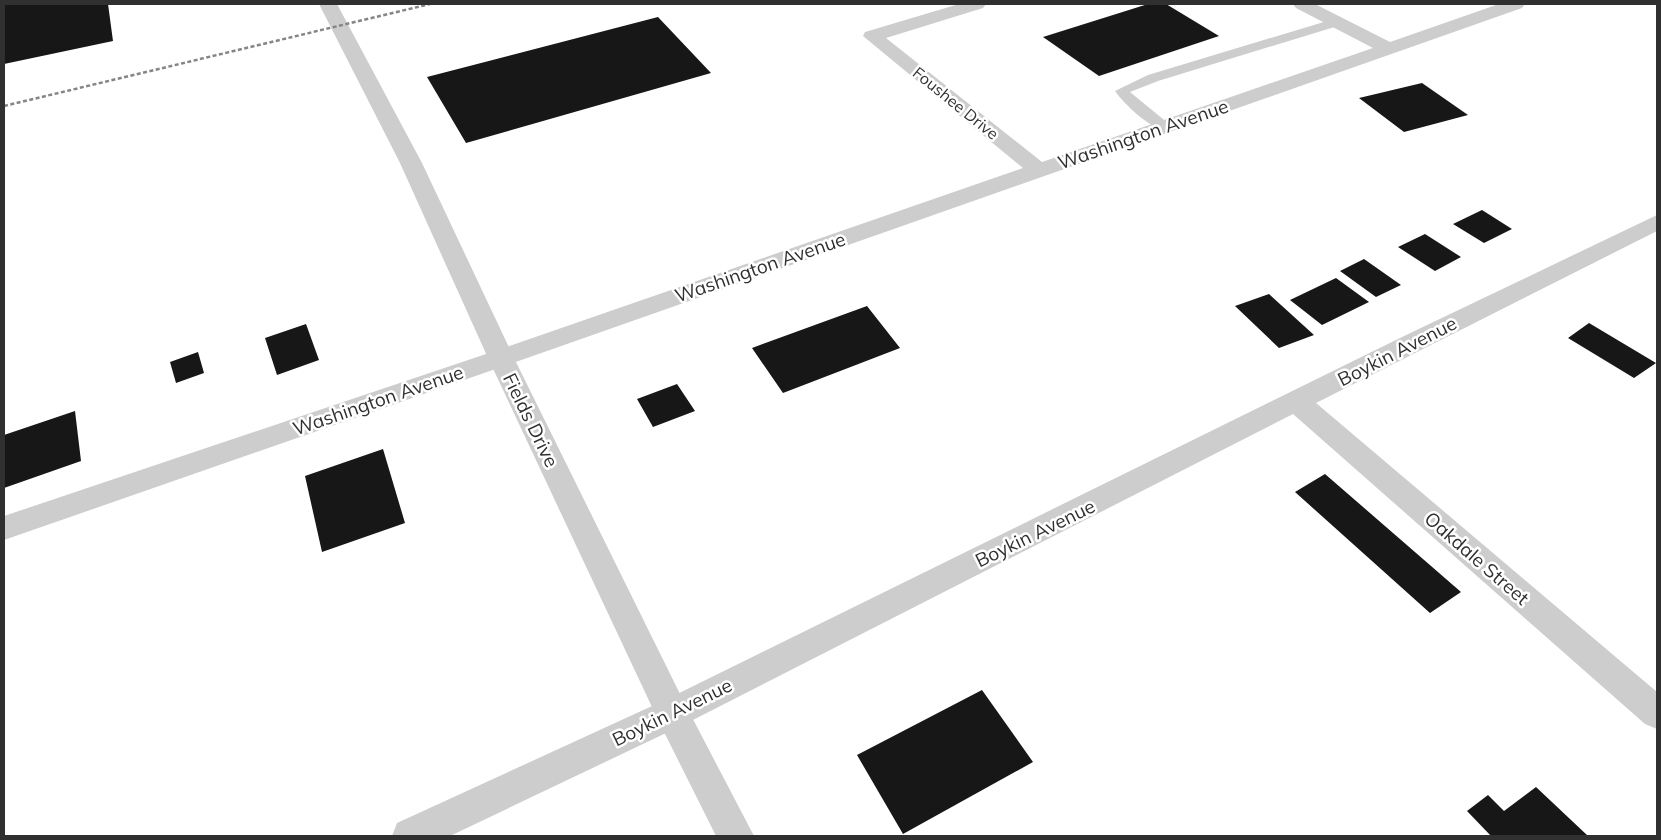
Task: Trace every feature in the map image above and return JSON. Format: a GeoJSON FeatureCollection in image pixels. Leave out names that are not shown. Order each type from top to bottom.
{"type":"FeatureCollection","features":[{"type":"Feature","properties":{"kind":"street","name":"Fields Drive"},"geometry":{"type":"LineString","coordinates":[[328,4],[411,163],[501,358],[672,713],[736,836]]}},
{"type":"Feature","properties":{"kind":"street","name":"Foushee Drive"},"geometry":{"type":"LineString","coordinates":[[977,4],[872,36],[1039,170]]}},
{"type":"Feature","properties":{"kind":"street"},"geometry":{"type":"LineString","coordinates":[[1302,4],[1388,48]]}},
{"type":"Feature","properties":{"kind":"street","name":"Washington Avenue"},"geometry":{"type":"LineString","coordinates":[[4,528],[501,358],[1516,4]]}},
{"type":"Feature","properties":{"kind":"street","name":"Boykin Avenue"},"geometry":{"type":"LineString","coordinates":[[410,836],[672,713],[1297,402],[1431,332],[1657,222]]}},
{"type":"Feature","properties":{"kind":"street","name":"Oakdale Street"},"geometry":{"type":"LineString","coordinates":[[1297,402],[1657,713]]}},
{"type":"Feature","properties":{"kind":"lane"},"geometry":{"type":"LineString","coordinates":[[1164,127],[1129,100],[1122,91],[1153,78],[1337,22]]}},
{"type":"Feature","properties":{"kind":"building"},"geometry":{"type":"Polygon","coordinates":[[[4,4],[108,4],[113,41],[4,64],[4,4]]]}},
{"type":"Feature","properties":{"kind":"building"},"geometry":{"type":"Polygon","coordinates":[[[1148,4],[1166,4],[1219,36],[1099,76],[1043,37],[1148,4]]]}},
{"type":"Feature","properties":{"kind":"building"},"geometry":{"type":"Polygon","coordinates":[[[658,17],[711,73],[466,143],[427,77],[658,17]]]}},
{"type":"Feature","properties":{"kind":"building"},"geometry":{"type":"Polygon","coordinates":[[[1422,83],[1468,115],[1404,132],[1359,98],[1422,83]]]}},
{"type":"Feature","properties":{"kind":"building"},"geometry":{"type":"Polygon","coordinates":[[[1482,210],[1512,229],[1484,243],[1453,224],[1482,210]]]}},
{"type":"Feature","properties":{"kind":"building"},"geometry":{"type":"Polygon","coordinates":[[[1425,234],[1461,257],[1435,271],[1398,247],[1425,234]]]}},
{"type":"Feature","properties":{"kind":"building"},"geometry":{"type":"Polygon","coordinates":[[[1364,259],[1401,285],[1376,297],[1340,271],[1364,259]]]}},
{"type":"Feature","properties":{"kind":"building"},"geometry":{"type":"Polygon","coordinates":[[[1336,278],[1369,302],[1322,325],[1290,300],[1336,278]]]}},
{"type":"Feature","properties":{"kind":"building"},"geometry":{"type":"Polygon","coordinates":[[[1269,294],[1314,335],[1279,348],[1235,306],[1269,294]]]}},
{"type":"Feature","properties":{"kind":"building"},"geometry":{"type":"Polygon","coordinates":[[[867,306],[900,348],[783,393],[752,348],[867,306]]]}},
{"type":"Feature","properties":{"kind":"building"},"geometry":{"type":"Polygon","coordinates":[[[1589,323],[1656,363],[1634,378],[1568,338],[1589,323]]]}},
{"type":"Feature","properties":{"kind":"building"},"geometry":{"type":"Polygon","coordinates":[[[306,324],[319,360],[277,375],[265,338],[306,324]]]}},
{"type":"Feature","properties":{"kind":"building"},"geometry":{"type":"Polygon","coordinates":[[[198,352],[204,373],[176,383],[170,362],[198,352]]]}},
{"type":"Feature","properties":{"kind":"building"},"geometry":{"type":"Polygon","coordinates":[[[677,384],[695,411],[653,427],[637,399],[677,384]]]}},
{"type":"Feature","properties":{"kind":"building"},"geometry":{"type":"Polygon","coordinates":[[[75,411],[81,461],[4,488],[4,435],[75,411]]]}},
{"type":"Feature","properties":{"kind":"building"},"geometry":{"type":"Polygon","coordinates":[[[383,449],[405,523],[322,552],[305,476],[383,449]]]}},
{"type":"Feature","properties":{"kind":"building"},"geometry":{"type":"Polygon","coordinates":[[[1325,474],[1461,592],[1430,613],[1295,492],[1325,474]]]}},
{"type":"Feature","properties":{"kind":"building"},"geometry":{"type":"Polygon","coordinates":[[[982,690],[1033,762],[903,834],[857,755],[982,690]]]}},
{"type":"Feature","properties":{"kind":"building"},"geometry":{"type":"Polygon","coordinates":[[[1536,787],[1588,836],[1491,836],[1467,811],[1488,795],[1504,811],[1536,787]]]}},
{"type":"Feature","properties":{"kind":"railway"},"geometry":{"type":"LineString","coordinates":[[4,106],[430,4]]}}]}
